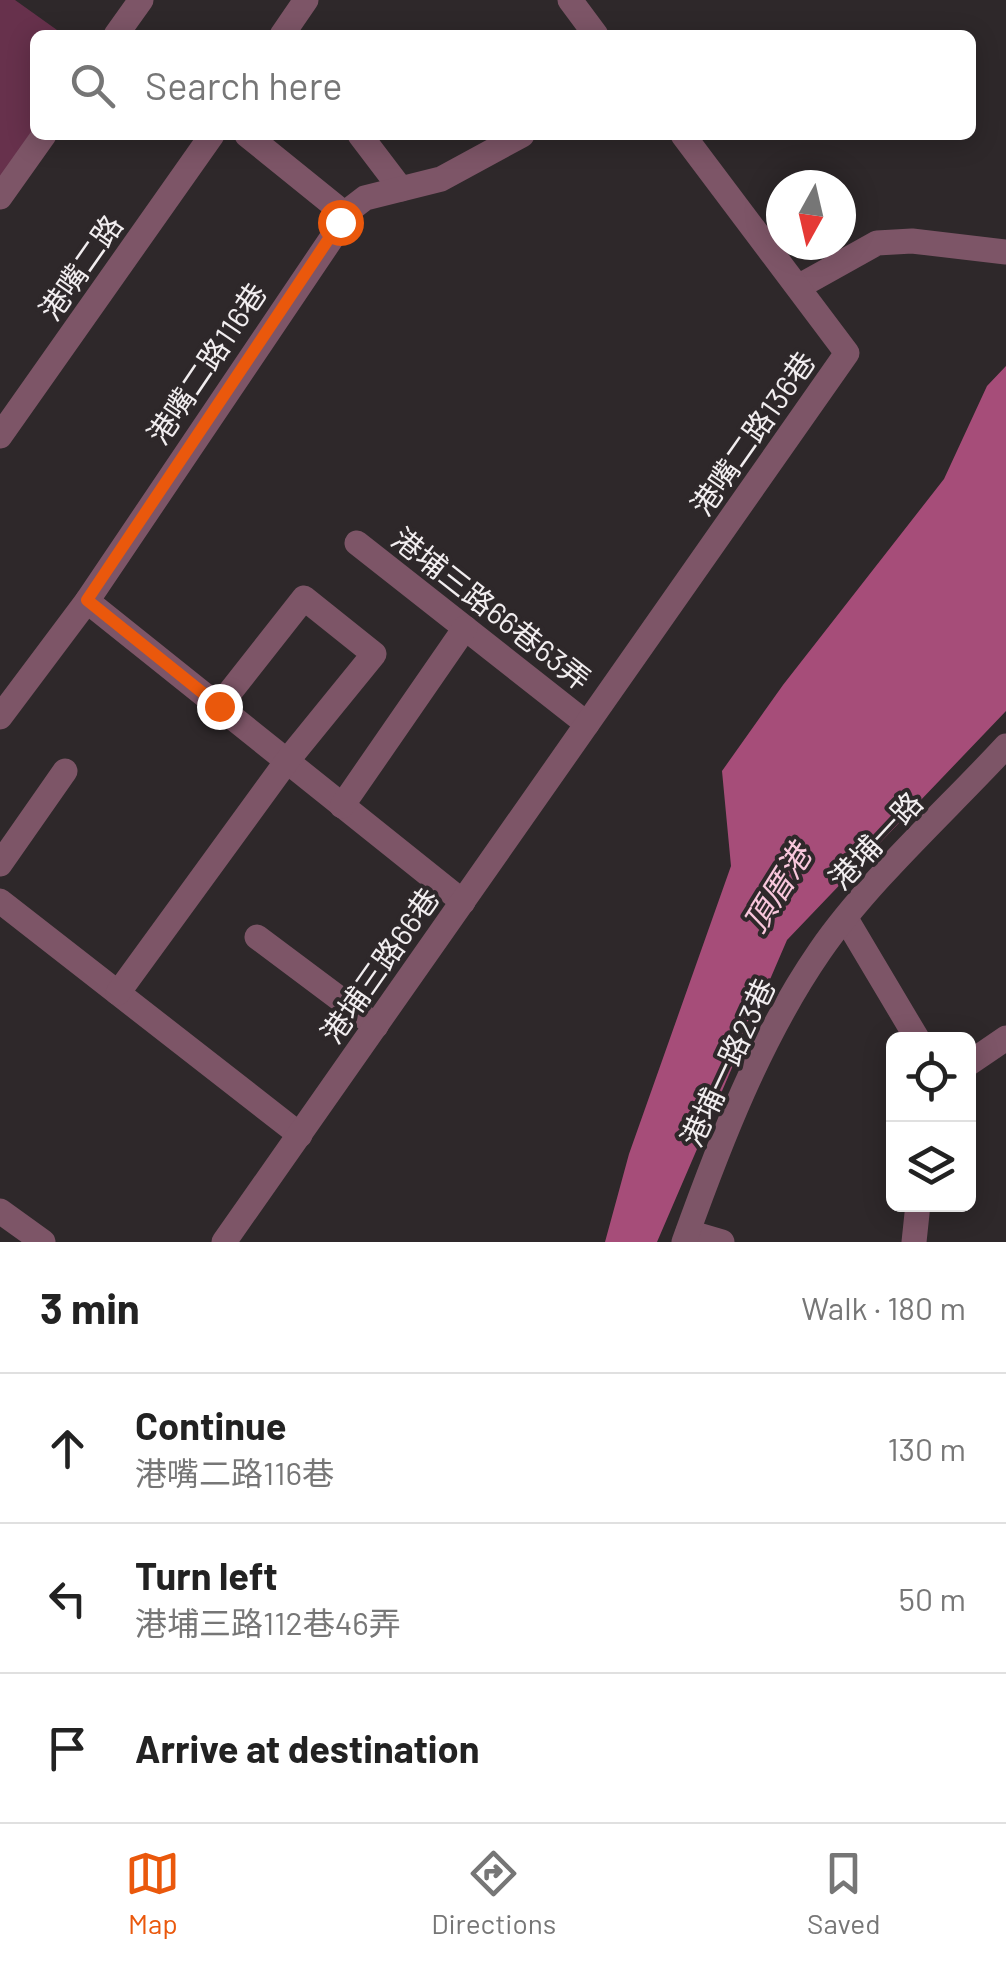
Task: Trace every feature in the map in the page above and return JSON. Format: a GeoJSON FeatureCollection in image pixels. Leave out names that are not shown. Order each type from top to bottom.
{"type":"FeatureCollection","features":[{"type":"Feature","properties":{"kind":"street"},"geometry":{"type":"LineString","coordinates":[[119,30],[140,0]]}},
{"type":"Feature","properties":{"kind":"street"},"geometry":{"type":"LineString","coordinates":[[286,30],[306,0]]}},
{"type":"Feature","properties":{"kind":"street"},"geometry":{"type":"LineString","coordinates":[[570,0],[592,30]]}},
{"type":"Feature","properties":{"kind":"street"},"geometry":{"type":"LineString","coordinates":[[0,197],[40,140]]}},
{"type":"Feature","properties":{"kind":"street","name":"港嘴二路"},"geometry":{"type":"LineString","coordinates":[[0,436],[208,140]]}},
{"type":"Feature","properties":{"kind":"street"},"geometry":{"type":"LineString","coordinates":[[253,140],[346,215]]}},
{"type":"Feature","properties":{"kind":"street"},"geometry":{"type":"LineString","coordinates":[[364,140],[400,189]]}},
{"type":"Feature","properties":{"kind":"street","name":"港嘴二路116巷"},"geometry":{"type":"LineString","coordinates":[[0,717],[87,600],[346,215],[365,198],[442,179],[513,140]]}},
{"type":"Feature","properties":{"kind":"street","name":"港嘴二路136巷"},"geometry":{"type":"LineString","coordinates":[[588,724],[847,354],[687,140]]}},
{"type":"Feature","properties":{"kind":"street"},"geometry":{"type":"LineString","coordinates":[[798,287],[877,243],[912,241],[1006,252]]}},
{"type":"Feature","properties":{"kind":"street","name":"港埔三路66巷63弄"},"geometry":{"type":"LineString","coordinates":[[357,543],[588,724]]}},
{"type":"Feature","properties":{"kind":"street"},"geometry":{"type":"LineString","coordinates":[[118,993],[287,761],[374,654],[304,598],[219,706]]}},
{"type":"Feature","properties":{"kind":"street"},"geometry":{"type":"LineString","coordinates":[[87,600],[463,902]]}},
{"type":"Feature","properties":{"kind":"street"},"geometry":{"type":"LineString","coordinates":[[342,806],[465,628]]}},
{"type":"Feature","properties":{"kind":"street","name":"港埔三路66巷"},"geometry":{"type":"LineString","coordinates":[[224,1242],[588,724]]}},
{"type":"Feature","properties":{"kind":"street","name":"港埔一路"},"geometry":{"type":"LineString","coordinates":[[913,1032],[846,918],[1006,746]]}},
{"type":"Feature","properties":{"kind":"street"},"geometry":{"type":"LineString","coordinates":[[0,864],[65,771]]}},
{"type":"Feature","properties":{"kind":"street"},"geometry":{"type":"LineString","coordinates":[[0,901],[300,1135]]}},
{"type":"Feature","properties":{"kind":"street","name":"港埔一路23巷"},"geometry":{"type":"LineString","coordinates":[[686,1237],[780,1017],[846,918]]}},
{"type":"Feature","properties":{"kind":"street"},"geometry":{"type":"LineString","coordinates":[[256,937],[376,1026]]}},
{"type":"Feature","properties":{"kind":"street"},"geometry":{"type":"LineString","coordinates":[[976,1059],[1006,1038]]}},
{"type":"Feature","properties":{"kind":"street"},"geometry":{"type":"LineString","coordinates":[[0,1212],[43,1242]]}},
{"type":"Feature","properties":{"kind":"street"},"geometry":{"type":"LineString","coordinates":[[914,1242],[917,1212]]}},
{"type":"Feature","properties":{"kind":"street"},"geometry":{"type":"LineString","coordinates":[[686,1237],[722,1242]]}},
{"type":"Feature","properties":{"kind":"shaded area"},"geometry":{"type":"Polygon","coordinates":[[[0,0],[15,0],[57,30],[30,30],[31,140],[0,184],[0,0]]]}},
{"type":"Feature","properties":{"kind":"water","name":"頂厝港"},"geometry":{"type":"Polygon","coordinates":[[[1006,366],[1006,711],[787,940],[657,1242],[605,1242],[629,1154],[731,866],[722,771],[783,685],[944,479],[987,386],[1006,366]]]}},
{"type":"Feature","properties":{"kind":"route"},"geometry":{"type":"LineString","coordinates":[[219,706],[87,600],[340,222]]}}]}
